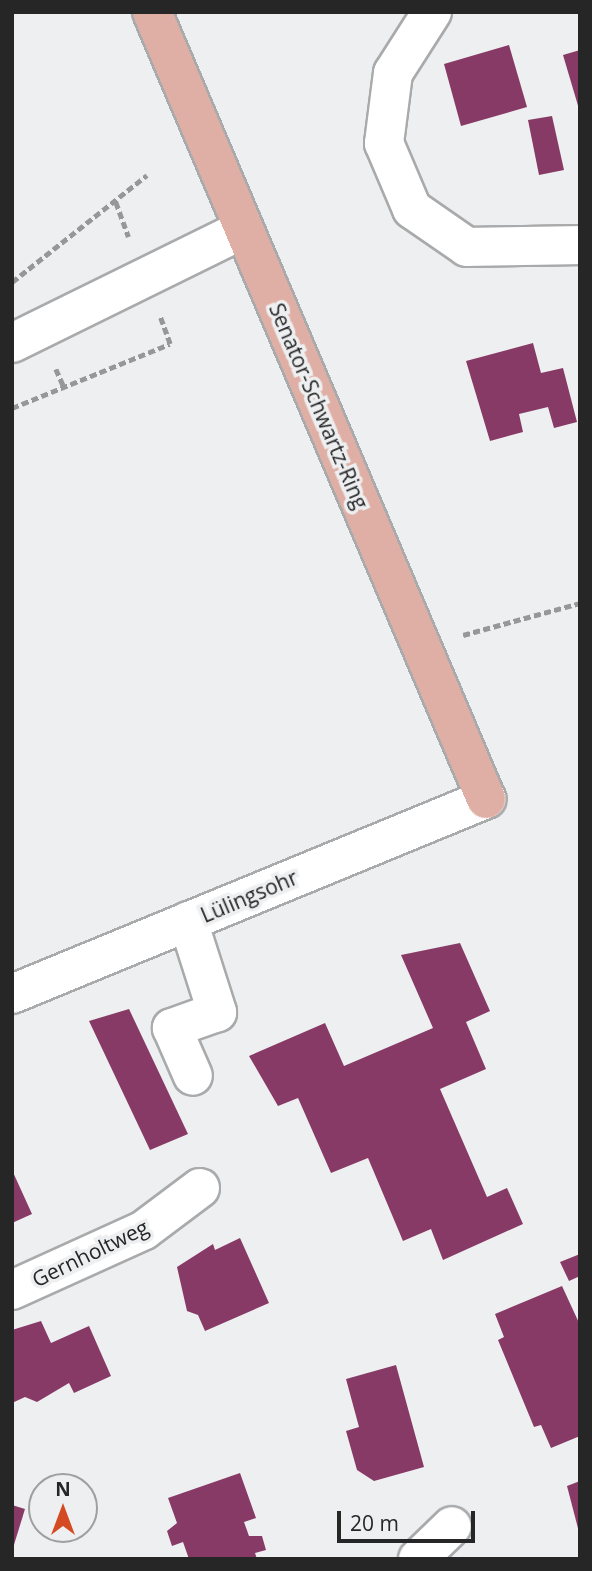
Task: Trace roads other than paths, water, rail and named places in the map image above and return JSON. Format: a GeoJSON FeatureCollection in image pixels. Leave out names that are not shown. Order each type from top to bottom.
{"type":"FeatureCollection","features":[{"type":"Feature","properties":{"kind":"main road","name":"Senator-Schwartz-Ring"},"geometry":{"type":"LineString","coordinates":[[152,12],[486,799]]}},
{"type":"Feature","properties":{"kind":"street"},"geometry":{"type":"LineString","coordinates":[[432,12],[393,73],[384,143],[412,209],[467,247],[580,245]]}},
{"type":"Feature","properties":{"kind":"street"},"geometry":{"type":"LineString","coordinates":[[12,343],[244,229]]}},
{"type":"Feature","properties":{"kind":"street","name":"Lülingsohr"},"geometry":{"type":"LineString","coordinates":[[12,993],[486,799]]}},
{"type":"Feature","properties":{"kind":"street"},"geometry":{"type":"LineString","coordinates":[[188,921],[217,1012],[172,1028],[193,1076]]}},
{"type":"Feature","properties":{"kind":"street","name":"Gernholtweg"},"geometry":{"type":"LineString","coordinates":[[12,1290],[144,1230],[200,1188]]}},
{"type":"Feature","properties":{"kind":"street"},"geometry":{"type":"LineString","coordinates":[[418,1559],[452,1526]]}}]}
